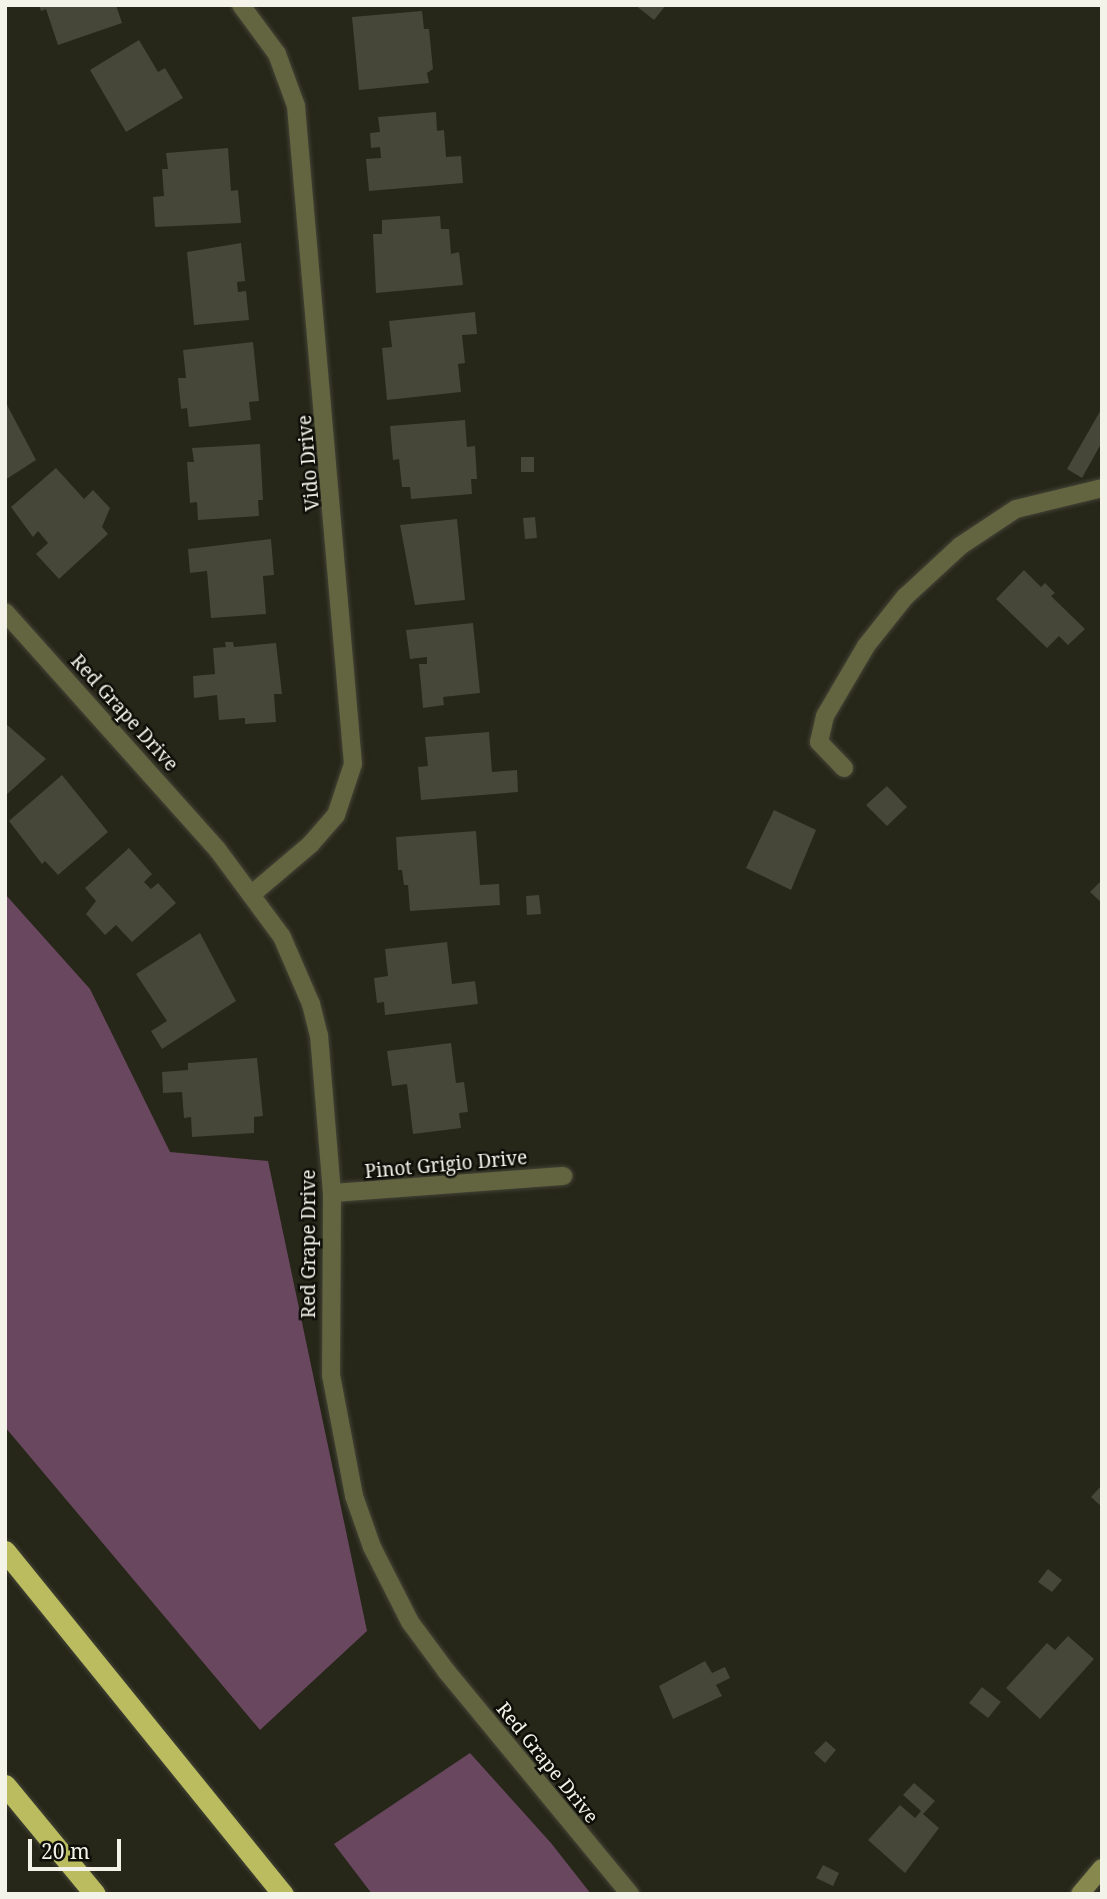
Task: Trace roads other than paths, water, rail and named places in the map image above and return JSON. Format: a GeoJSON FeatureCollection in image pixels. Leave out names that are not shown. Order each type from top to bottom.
{"type":"FeatureCollection","features":[{"type":"Feature","properties":{"kind":"highway"},"geometry":{"type":"LineString","coordinates":[[5,1551],[283,1894]]}},
{"type":"Feature","properties":{"kind":"highway"},"geometry":{"type":"LineString","coordinates":[[5,1785],[96,1894]]}},
{"type":"Feature","properties":{"kind":"main road"},"geometry":{"type":"LineString","coordinates":[[1080,1894],[1102,1868]]}},
{"type":"Feature","properties":{"kind":"street","name":"Vido Drive"},"geometry":{"type":"LineString","coordinates":[[241,5],[277,54],[296,106],[353,764],[336,815],[311,844],[252,894]]}},
{"type":"Feature","properties":{"kind":"street"},"geometry":{"type":"LineString","coordinates":[[844,768],[819,742],[825,716],[866,646],[905,597],[960,546],[1016,509],[1102,488]]}},
{"type":"Feature","properties":{"kind":"street","name":"Red Grape Drive"},"geometry":{"type":"LineString","coordinates":[[5,612],[252,894],[282,937],[311,1004],[325,1078],[332,1193],[331,1374],[354,1496],[372,1546],[410,1622],[631,1894]]}},
{"type":"Feature","properties":{"kind":"street","name":"Pinot Grigio Drive"},"geometry":{"type":"LineString","coordinates":[[332,1193],[564,1176]]}}]}
